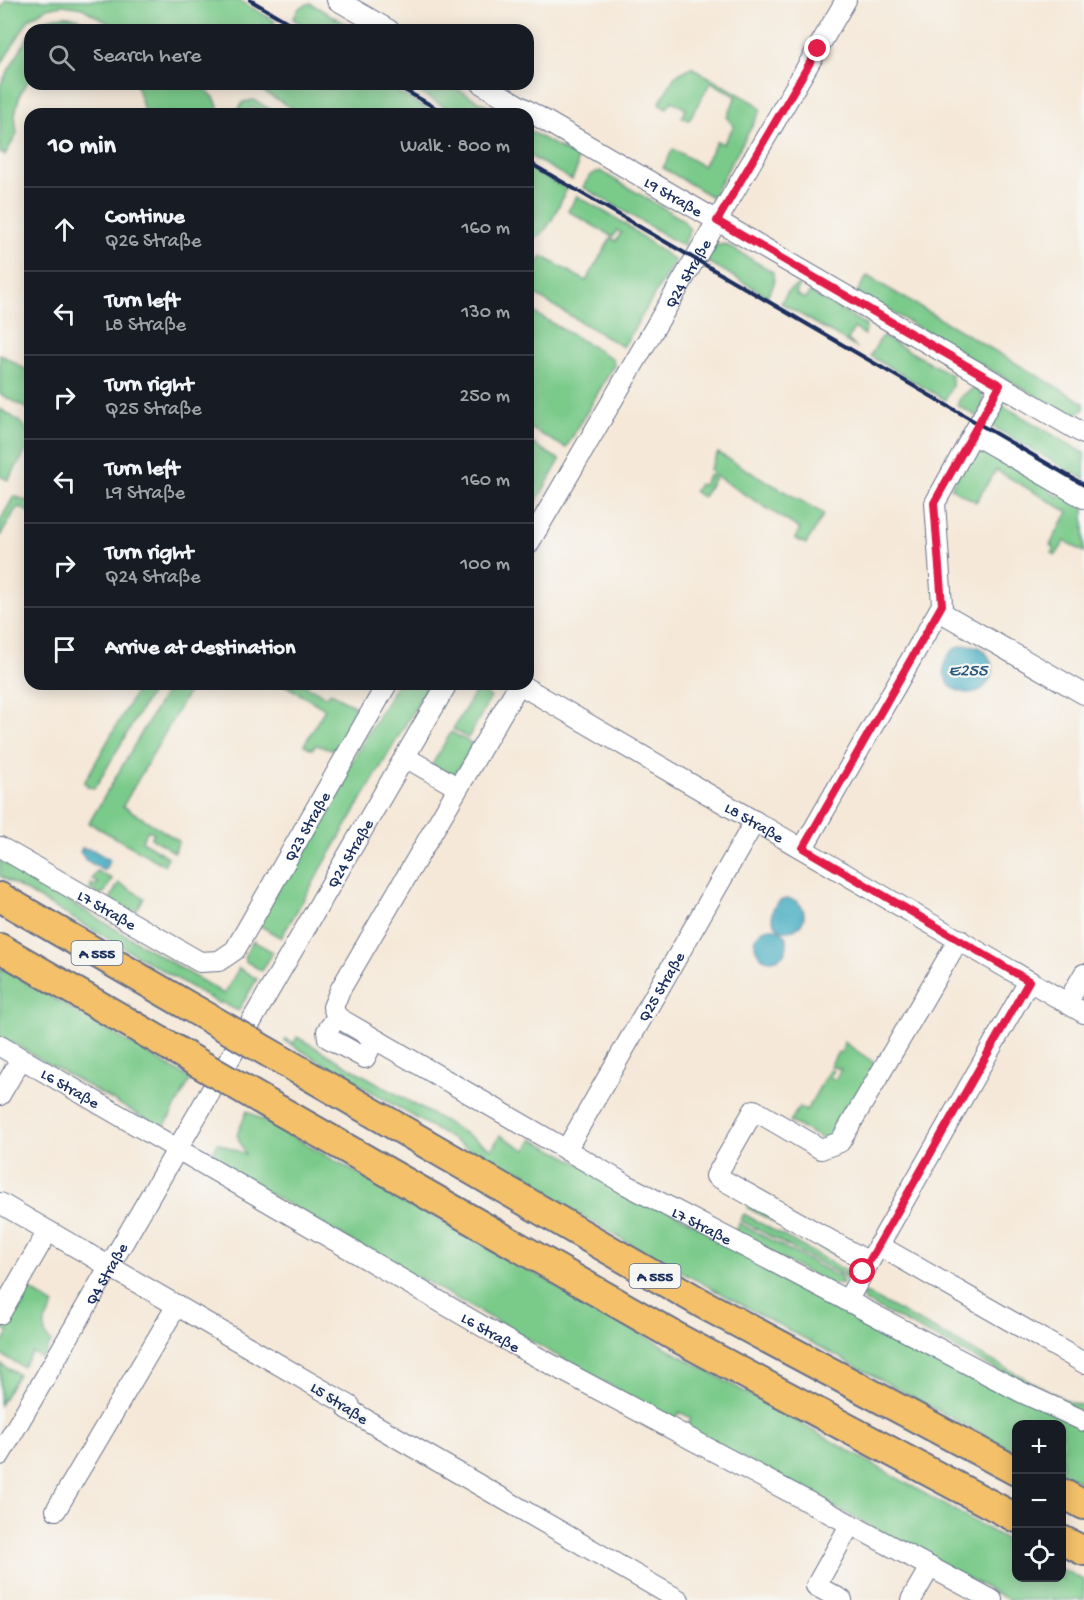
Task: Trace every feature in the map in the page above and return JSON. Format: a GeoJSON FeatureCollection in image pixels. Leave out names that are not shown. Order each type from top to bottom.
{"type":"FeatureCollection","features":[{"type":"Feature","properties":{"kind":"highway","name":"A 555"},"geometry":{"type":"LineString","coordinates":[[0,897],[703,1304],[1012,1467]]}},
{"type":"Feature","properties":{"kind":"highway","name":"A 555"},"geometry":{"type":"LineString","coordinates":[[0,948],[678,1338],[1012,1515]]}},
{"type":"Feature","properties":{"kind":"highway"},"geometry":{"type":"LineString","coordinates":[[1066,1496],[1084,1505]]}},
{"type":"Feature","properties":{"kind":"highway"},"geometry":{"type":"LineString","coordinates":[[1066,1542],[1084,1551]]}},
{"type":"Feature","properties":{"kind":"lane"},"geometry":{"type":"LineString","coordinates":[[337,0],[379,24]]}},
{"type":"Feature","properties":{"kind":"lane","name":"Q24 Straße"},"geometry":{"type":"LineString","coordinates":[[534,535],[846,0]]}},
{"type":"Feature","properties":{"kind":"lane","name":"L9 Straße"},"geometry":{"type":"LineString","coordinates":[[492,90],[523,108]]}},
{"type":"Feature","properties":{"kind":"lane","name":"L9 Straße"},"geometry":{"type":"LineString","coordinates":[[534,114],[1084,434]]}},
{"type":"Feature","properties":{"kind":"lane"},"geometry":{"type":"LineString","coordinates":[[803,848],[942,605],[934,503],[1000,385]]}},
{"type":"Feature","properties":{"kind":"lane"},"geometry":{"type":"LineString","coordinates":[[973,434],[1084,498]]}},
{"type":"Feature","properties":{"kind":"lane"},"geometry":{"type":"LineString","coordinates":[[939,611],[1084,694]]}},
{"type":"Feature","properties":{"kind":"lane","name":"Q23 Straße"},"geometry":{"type":"LineString","coordinates":[[219,961],[235,950],[384,690]]}},
{"type":"Feature","properties":{"kind":"lane","name":"Q24 Straße"},"geometry":{"type":"LineString","coordinates":[[210,1090],[444,690]]}},
{"type":"Feature","properties":{"kind":"lane"},"geometry":{"type":"LineString","coordinates":[[405,757],[458,787],[515,690]]}},
{"type":"Feature","properties":{"kind":"lane","name":"L8 Straße"},"geometry":{"type":"LineString","coordinates":[[529,690],[1076,1008]]}},
{"type":"Feature","properties":{"kind":"lane","name":"L7 Straße"},"geometry":{"type":"LineString","coordinates":[[458,787],[340,990],[335,1012],[374,1040],[566,1150],[862,1274],[1021,1392],[1084,1421]]}},
{"type":"Feature","properties":{"kind":"lane","name":"Q25 Straße"},"geometry":{"type":"LineString","coordinates":[[566,1150],[755,821]]}},
{"type":"Feature","properties":{"kind":"lane","name":"L7 Straße"},"geometry":{"type":"LineString","coordinates":[[0,847],[200,962],[219,961]]}},
{"type":"Feature","properties":{"kind":"lane"},"geometry":{"type":"LineString","coordinates":[[959,939],[840,1142],[821,1149],[754,1110],[716,1176],[862,1274],[1084,1363]]}},
{"type":"Feature","properties":{"kind":"lane"},"geometry":{"type":"LineString","coordinates":[[1076,1008],[1084,974]]}},
{"type":"Feature","properties":{"kind":"lane"},"geometry":{"type":"LineString","coordinates":[[862,1274],[1029,981]]}},
{"type":"Feature","properties":{"kind":"lane","name":"L6 Straße"},"geometry":{"type":"LineString","coordinates":[[0,1046],[513,1344],[992,1600]]}},
{"type":"Feature","properties":{"kind":"lane"},"geometry":{"type":"LineString","coordinates":[[0,1095],[21,1059]]}},
{"type":"Feature","properties":{"kind":"lane","name":"Q4 Straße"},"geometry":{"type":"LineString","coordinates":[[0,1455],[210,1090]]}},
{"type":"Feature","properties":{"kind":"lane","name":"L5 Straße"},"geometry":{"type":"LineString","coordinates":[[0,1203],[350,1406],[348,1409],[368,1421],[679,1600]]}},
{"type":"Feature","properties":{"kind":"lane"},"geometry":{"type":"LineString","coordinates":[[0,1314],[48,1231]]}},
{"type":"Feature","properties":{"kind":"lane"},"geometry":{"type":"LineString","coordinates":[[56,1510],[177,1305]]}},
{"type":"Feature","properties":{"kind":"lane"},"geometry":{"type":"LineString","coordinates":[[842,1600],[816,1586],[850,1525]]}},
{"type":"Feature","properties":{"kind":"lane"},"geometry":{"type":"LineString","coordinates":[[911,1600],[930,1567]]}},
{"type":"Feature","properties":{"kind":"green space"},"geometry":{"type":"Polygon","coordinates":[[[6,0],[239,0],[275,21],[273,24],[110,24],[82,8],[63,5],[47,8],[29,19],[0,66],[0,10],[6,0]]]}},
{"type":"Feature","properties":{"kind":"green space"},"geometry":{"type":"Polygon","coordinates":[[[310,3],[346,24],[301,24],[293,19],[299,8],[310,3]]]}},
{"type":"Feature","properties":{"kind":"green space"},"geometry":{"type":"Polygon","coordinates":[[[56,17],[78,18],[88,24],[38,24],[56,17]]]}},
{"type":"Feature","properties":{"kind":"green space"},"geometry":{"type":"Polygon","coordinates":[[[24,43],[24,88],[15,114],[17,134],[5,155],[0,152],[0,85],[24,43]]]}},
{"type":"Feature","properties":{"kind":"green space"},"geometry":{"type":"Polygon","coordinates":[[[691,67],[755,103],[761,110],[712,197],[663,168],[673,149],[703,166],[717,141],[723,144],[734,126],[727,118],[736,96],[711,82],[689,120],[682,117],[686,109],[672,101],[667,108],[659,104],[675,76],[691,67]]]}},
{"type":"Feature","properties":{"kind":"green space"},"geometry":{"type":"Polygon","coordinates":[[[138,90],[203,90],[210,93],[217,108],[143,108],[138,90]]]}},
{"type":"Feature","properties":{"kind":"green space"},"geometry":{"type":"Polygon","coordinates":[[[261,90],[394,90],[426,108],[292,108],[261,90]]]}},
{"type":"Feature","properties":{"kind":"green space"},"geometry":{"type":"Polygon","coordinates":[[[415,90],[459,90],[491,108],[447,108],[415,90]]]}},
{"type":"Feature","properties":{"kind":"green space"},"geometry":{"type":"Polygon","coordinates":[[[254,100],[268,108],[240,108],[243,102],[254,100]]]}},
{"type":"Feature","properties":{"kind":"green space"},"geometry":{"type":"Polygon","coordinates":[[[534,133],[577,158],[577,168],[572,180],[534,158],[534,133]]]}},
{"type":"Feature","properties":{"kind":"green space"},"geometry":{"type":"Polygon","coordinates":[[[534,170],[567,189],[547,228],[535,239],[534,170]]]}},
{"type":"Feature","properties":{"kind":"green space"},"geometry":{"type":"Polygon","coordinates":[[[600,171],[682,219],[690,230],[683,246],[583,187],[590,175],[600,171]]]}},
{"type":"Feature","properties":{"kind":"green space"},"geometry":{"type":"Polygon","coordinates":[[[577,196],[622,222],[675,261],[623,347],[534,294],[534,271],[542,256],[586,281],[611,238],[616,241],[621,233],[617,230],[613,237],[568,211],[577,196]]]}},
{"type":"Feature","properties":{"kind":"green space"},"geometry":{"type":"Polygon","coordinates":[[[725,244],[773,272],[774,284],[767,296],[705,260],[713,246],[725,244]]]}},
{"type":"Feature","properties":{"kind":"green space"},"geometry":{"type":"Polygon","coordinates":[[[867,276],[1084,403],[1084,409],[1078,413],[1067,414],[857,292],[867,276]]]}},
{"type":"Feature","properties":{"kind":"green space"},"geometry":{"type":"Polygon","coordinates":[[[799,286],[796,294],[805,299],[810,292],[866,325],[865,335],[854,328],[848,340],[857,348],[781,303],[788,291],[799,286]]]}},
{"type":"Feature","properties":{"kind":"green space"},"geometry":{"type":"Polygon","coordinates":[[[534,313],[613,359],[614,365],[566,448],[534,430],[534,313]]]}},
{"type":"Feature","properties":{"kind":"green space"},"geometry":{"type":"Polygon","coordinates":[[[882,336],[952,375],[952,386],[945,400],[870,356],[882,336]]]}},
{"type":"Feature","properties":{"kind":"green space"},"geometry":{"type":"Polygon","coordinates":[[[0,354],[24,368],[24,407],[0,394],[0,354]]]}},
{"type":"Feature","properties":{"kind":"green space"},"geometry":{"type":"Polygon","coordinates":[[[974,388],[982,393],[983,403],[977,417],[957,405],[961,396],[974,388]]]}},
{"type":"Feature","properties":{"kind":"green space"},"geometry":{"type":"Polygon","coordinates":[[[1000,404],[1084,453],[1084,479],[993,427],[992,419],[1000,404]]]}},
{"type":"Feature","properties":{"kind":"green space"},"geometry":{"type":"Polygon","coordinates":[[[0,409],[24,426],[24,454],[8,480],[0,476],[0,409]]]}},
{"type":"Feature","properties":{"kind":"green space"},"geometry":{"type":"Polygon","coordinates":[[[534,445],[560,460],[534,506],[534,445]]]}},
{"type":"Feature","properties":{"kind":"green space"},"geometry":{"type":"Polygon","coordinates":[[[986,450],[1051,486],[1049,491],[1059,497],[1061,492],[1084,505],[1084,552],[1065,541],[1056,555],[1052,553],[1054,548],[1050,545],[1068,512],[996,470],[976,502],[951,488],[969,459],[986,450]]]}},
{"type":"Feature","properties":{"kind":"green space"},"geometry":{"type":"Polygon","coordinates":[[[718,453],[824,514],[806,544],[795,539],[800,529],[716,476],[703,497],[694,492],[699,484],[703,485],[708,476],[710,477],[713,472],[709,470],[718,453]]]}},
{"type":"Feature","properties":{"kind":"green space"},"geometry":{"type":"Polygon","coordinates":[[[14,496],[24,500],[24,509],[20,507],[16,509],[0,537],[0,521],[14,496]]]}},
{"type":"Feature","properties":{"kind":"green space"},"geometry":{"type":"Polygon","coordinates":[[[137,690],[152,690],[98,783],[94,788],[87,787],[88,785],[84,783],[137,690]]]}},
{"type":"Feature","properties":{"kind":"green space"},"geometry":{"type":"Polygon","coordinates":[[[167,690],[190,690],[123,806],[179,841],[174,852],[151,838],[154,833],[148,830],[142,841],[168,857],[164,865],[89,823],[167,690]]]}},
{"type":"Feature","properties":{"kind":"green space"},"geometry":{"type":"Polygon","coordinates":[[[293,690],[314,690],[327,697],[330,692],[359,709],[361,714],[347,740],[332,750],[316,745],[312,749],[304,745],[325,709],[293,690]]]}},
{"type":"Feature","properties":{"kind":"green space"},"geometry":{"type":"Polygon","coordinates":[[[394,690],[426,690],[281,938],[257,924],[394,690]]]}},
{"type":"Feature","properties":{"kind":"green space"},"geometry":{"type":"Polygon","coordinates":[[[476,690],[491,697],[468,738],[453,729],[476,690]]]}},
{"type":"Feature","properties":{"kind":"green space"},"geometry":{"type":"Polygon","coordinates":[[[451,732],[474,745],[455,774],[452,775],[432,765],[451,732]]]}},
{"type":"Feature","properties":{"kind":"green space"},"geometry":{"type":"Polygon","coordinates":[[[0,860],[224,994],[239,968],[257,979],[238,1011],[221,1002],[220,1004],[0,876],[0,860]]]}},
{"type":"Feature","properties":{"kind":"green space"},"geometry":{"type":"Polygon","coordinates":[[[97,871],[112,879],[105,892],[100,895],[90,890],[91,884],[96,886],[98,883],[92,879],[97,871]]]}},
{"type":"Feature","properties":{"kind":"green space"},"geometry":{"type":"Polygon","coordinates":[[[119,883],[144,898],[136,912],[112,903],[111,897],[119,883]]]}},
{"type":"Feature","properties":{"kind":"green space"},"geometry":{"type":"Polygon","coordinates":[[[253,941],[273,952],[262,971],[245,961],[244,957],[253,941]]]}},
{"type":"Feature","properties":{"kind":"green space"},"geometry":{"type":"Polygon","coordinates":[[[0,967],[191,1079],[163,1129],[0,1036],[0,967]]]}},
{"type":"Feature","properties":{"kind":"green space"},"geometry":{"type":"Polygon","coordinates":[[[297,1037],[492,1149],[500,1135],[526,1150],[533,1139],[1084,1428],[1084,1484],[1066,1475],[1066,1420],[1012,1420],[1012,1450],[635,1247],[285,1041],[286,1039],[294,1043],[297,1037]]]}},
{"type":"Feature","properties":{"kind":"green space"},"geometry":{"type":"Polygon","coordinates":[[[844,1042],[876,1064],[839,1134],[823,1139],[790,1122],[799,1107],[806,1111],[830,1069],[833,1071],[830,1077],[835,1080],[841,1069],[830,1066],[838,1052],[842,1053],[844,1042]]]}},
{"type":"Feature","properties":{"kind":"green space"},"geometry":{"type":"Polygon","coordinates":[[[247,1111],[1012,1543],[1012,1582],[1066,1582],[1066,1571],[1084,1580],[1084,1600],[1009,1600],[686,1428],[691,1418],[680,1412],[674,1422],[420,1278],[419,1280],[209,1159],[218,1143],[245,1154],[237,1135],[247,1111]]]}},
{"type":"Feature","properties":{"kind":"green space"},"geometry":{"type":"Polygon","coordinates":[[[752,1201],[852,1259],[856,1267],[846,1280],[843,1276],[846,1270],[851,1273],[854,1266],[748,1208],[752,1201]]]}},
{"type":"Feature","properties":{"kind":"green space"},"geometry":{"type":"Polygon","coordinates":[[[744,1214],[843,1269],[840,1276],[843,1283],[831,1285],[733,1234],[739,1223],[837,1276],[838,1273],[740,1220],[744,1214]]]}},
{"type":"Feature","properties":{"kind":"green space"},"geometry":{"type":"Polygon","coordinates":[[[24,1286],[54,1305],[45,1322],[45,1335],[51,1342],[42,1358],[32,1352],[23,1367],[0,1354],[0,1348],[9,1332],[1,1327],[24,1286]]]}},
{"type":"Feature","properties":{"kind":"green space"},"geometry":{"type":"Polygon","coordinates":[[[861,1293],[868,1294],[1069,1402],[1084,1406],[1084,1415],[864,1301],[861,1293]]]}},
{"type":"Feature","properties":{"kind":"green space"},"geometry":{"type":"Polygon","coordinates":[[[0,1364],[18,1374],[0,1405],[0,1364]]]}},
{"type":"Feature","properties":{"kind":"water","name":"E255"},"geometry":{"type":"Polygon","coordinates":[[[963,645],[973,645],[985,652],[992,664],[992,674],[985,686],[973,693],[963,693],[948,682],[944,674],[944,664],[955,649],[963,645]]]}},
{"type":"Feature","properties":{"kind":"water"},"geometry":{"type":"Polygon","coordinates":[[[82,848],[93,850],[110,860],[104,871],[86,860],[80,852],[82,848]]]}},
{"type":"Feature","properties":{"kind":"water"},"geometry":{"type":"Polygon","coordinates":[[[788,899],[799,904],[804,915],[799,926],[788,931],[777,926],[772,915],[777,904],[788,899]]]}},
{"type":"Feature","properties":{"kind":"water"},"geometry":{"type":"Polygon","coordinates":[[[771,928],[782,933],[787,944],[782,955],[771,960],[760,955],[755,944],[760,933],[771,928]]]}},
{"type":"Feature","properties":{"kind":"railway"},"geometry":{"type":"LineString","coordinates":[[250,0],[291,24]]}},
{"type":"Feature","properties":{"kind":"railway"},"geometry":{"type":"LineString","coordinates":[[404,90],[436,108]]}},
{"type":"Feature","properties":{"kind":"railway"},"geometry":{"type":"LineString","coordinates":[[534,165],[1084,485]]}},
{"type":"Feature","properties":{"kind":"route"},"geometry":{"type":"LineString","coordinates":[[818,49],[717,221],[1000,385],[934,503],[942,605],[803,848],[1029,981],[863,1272]]}}]}
